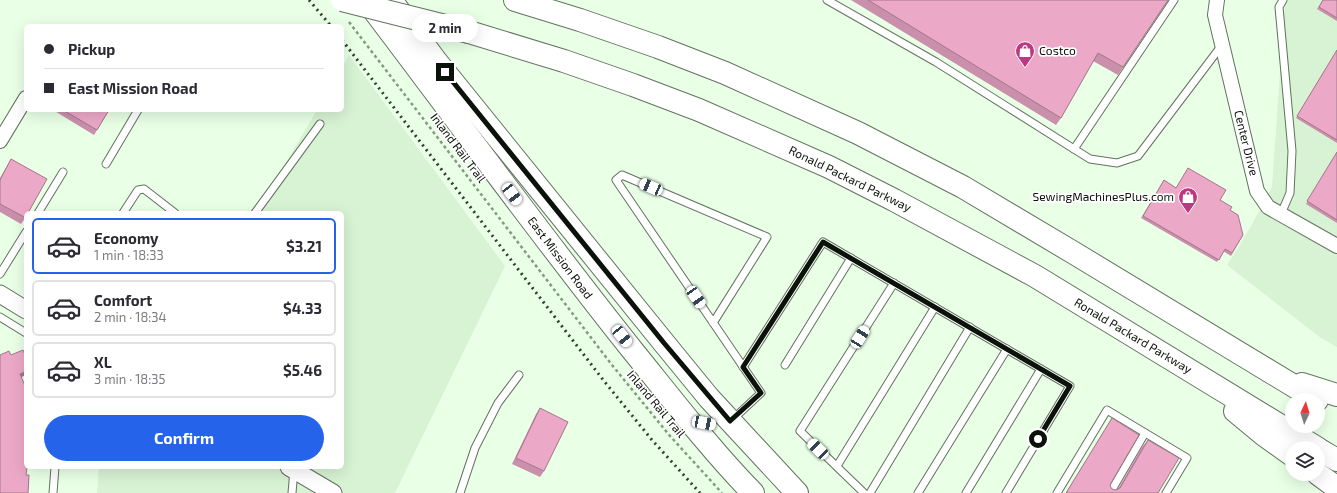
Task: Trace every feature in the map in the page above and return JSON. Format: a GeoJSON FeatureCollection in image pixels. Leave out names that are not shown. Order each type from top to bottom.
{"type":"FeatureCollection","features":[{"type":"Feature","properties":{"kind":"main road","name":"Ronald Packard Parkway"},"geometry":{"type":"LineString","coordinates":[[342,0],[469,32],[564,62],[699,110],[829,167],[894,200],[1035,276],[1307,441]]}},
{"type":"Feature","properties":{"kind":"main road","name":"East Mission Road"},"geometry":{"type":"LineString","coordinates":[[366,0],[576,280],[735,475],[753,493]]}},
{"type":"Feature","properties":{"kind":"main road"},"geometry":{"type":"LineString","coordinates":[[391,0],[436,61],[664,343],[730,421],[797,493]]}},
{"type":"Feature","properties":{"kind":"main road"},"geometry":{"type":"LineString","coordinates":[[516,0],[658,47],[725,73],[858,133],[969,191],[1305,393]]}},
{"type":"Feature","properties":{"kind":"main road"},"geometry":{"type":"LineString","coordinates":[[1181,364],[1264,435],[1285,450]]}},
{"type":"Feature","properties":{"kind":"main road"},"geometry":{"type":"LineString","coordinates":[[1274,375],[1337,395]]}},
{"type":"Feature","properties":{"kind":"main road"},"geometry":{"type":"LineString","coordinates":[[1325,405],[1337,412]]}},
{"type":"Feature","properties":{"kind":"main road"},"geometry":{"type":"LineString","coordinates":[[687,417],[704,423],[717,425],[730,421]]}},
{"type":"Feature","properties":{"kind":"main road","name":"Ronald Packard Parkway"},"geometry":{"type":"LineString","coordinates":[[1325,452],[1337,460]]}},
{"type":"Feature","properties":{"kind":"main road"},"geometry":{"type":"LineString","coordinates":[[1325,479],[1337,488]]}},
{"type":"Feature","properties":{"kind":"street","name":"Center Drive"},"geometry":{"type":"LineString","coordinates":[[1217,0],[1215,15],[1257,192],[1268,207],[1337,246]]}},
{"type":"Feature","properties":{"kind":"street"},"geometry":{"type":"LineString","coordinates":[[0,142],[24,101]]}},
{"type":"Feature","properties":{"kind":"street"},"geometry":{"type":"LineString","coordinates":[[0,294],[24,309]]}},
{"type":"Feature","properties":{"kind":"street"},"geometry":{"type":"LineString","coordinates":[[292,469],[333,493]]}},
{"type":"Feature","properties":{"kind":"lane"},"geometry":{"type":"LineString","coordinates":[[827,0],[936,62],[1090,159],[1117,163],[1138,156],[1222,44]]}},
{"type":"Feature","properties":{"kind":"lane"},"geometry":{"type":"LineString","coordinates":[[1074,149],[1174,0]]}},
{"type":"Feature","properties":{"kind":"lane"},"geometry":{"type":"LineString","coordinates":[[1281,214],[1290,193],[1292,151],[1279,7],[1283,0]]}},
{"type":"Feature","properties":{"kind":"lane"},"geometry":{"type":"LineString","coordinates":[[106,164],[137,112]]}},
{"type":"Feature","properties":{"kind":"lane"},"geometry":{"type":"LineString","coordinates":[[256,211],[320,124]]}},
{"type":"Feature","properties":{"kind":"lane"},"geometry":{"type":"LineString","coordinates":[[39,211],[63,172]]}},
{"type":"Feature","properties":{"kind":"lane"},"geometry":{"type":"LineString","coordinates":[[713,323],[767,237],[622,175],[616,180],[713,323],[761,393],[730,421]]}},
{"type":"Feature","properties":{"kind":"lane"},"geometry":{"type":"LineString","coordinates":[[124,211],[138,190],[144,189],[172,211]]}},
{"type":"Feature","properties":{"kind":"lane"},"geometry":{"type":"LineString","coordinates":[[0,274],[24,235]]}},
{"type":"Feature","properties":{"kind":"lane"},"geometry":{"type":"LineString","coordinates":[[743,367],[823,242],[1070,386],[1006,493]]}},
{"type":"Feature","properties":{"kind":"lane"},"geometry":{"type":"LineString","coordinates":[[785,365],[851,258]]}},
{"type":"Feature","properties":{"kind":"lane"},"geometry":{"type":"LineString","coordinates":[[864,493],[800,431],[894,283]]}},
{"type":"Feature","properties":{"kind":"lane"},"geometry":{"type":"LineString","coordinates":[[837,466],[935,307]]}},
{"type":"Feature","properties":{"kind":"lane"},"geometry":{"type":"LineString","coordinates":[[0,317],[24,332]]}},
{"type":"Feature","properties":{"kind":"lane"},"geometry":{"type":"LineString","coordinates":[[870,493],[970,327]]}},
{"type":"Feature","properties":{"kind":"lane"},"geometry":{"type":"LineString","coordinates":[[918,493],[1007,349]]}},
{"type":"Feature","properties":{"kind":"lane"},"geometry":{"type":"LineString","coordinates":[[966,493],[1040,369]]}},
{"type":"Feature","properties":{"kind":"lane"},"geometry":{"type":"LineString","coordinates":[[460,493],[475,448],[498,403],[519,375]]}},
{"type":"Feature","properties":{"kind":"lane"},"geometry":{"type":"LineString","coordinates":[[1056,493],[1107,410],[1187,458],[1166,493]]}},
{"type":"Feature","properties":{"kind":"lane"},"geometry":{"type":"LineString","coordinates":[[1110,493],[1145,434]]}},
{"type":"Feature","properties":{"kind":"lane"},"geometry":{"type":"LineString","coordinates":[[53,493],[55,469]]}},
{"type":"Feature","properties":{"kind":"lane"},"geometry":{"type":"LineString","coordinates":[[292,469],[292,493]]}},
{"type":"Feature","properties":{"kind":"path","name":"Inland Rail Trail"},"geometry":{"type":"LineString","coordinates":[[349,22],[612,364],[670,436],[722,493]]}},
{"type":"Feature","properties":{"kind":"shaded area"},"geometry":{"type":"Polygon","coordinates":[[[1285,0],[1337,0],[1337,347],[1321,338],[1227,265],[1250,228],[1272,187],[1285,0]]]}},
{"type":"Feature","properties":{"kind":"shaded area"},"geometry":{"type":"Polygon","coordinates":[[[349,55],[505,266],[395,493],[97,493],[99,469],[344,469],[344,211],[257,211],[316,112],[344,112],[344,64],[349,55]]]}},
{"type":"Feature","properties":{"kind":"building","name":"Costco"},"geometry":{"type":"Polygon","coordinates":[[[868,0],[1168,0],[1123,67],[1098,53],[1061,118],[868,0]]]}},
{"type":"Feature","properties":{"kind":"building"},"geometry":{"type":"Polygon","coordinates":[[[1323,0],[1337,0],[1337,18],[1319,7],[1323,0]]]}},
{"type":"Feature","properties":{"kind":"building"},"geometry":{"type":"Polygon","coordinates":[[[1337,50],[1337,140],[1297,116],[1337,50]]]}},
{"type":"Feature","properties":{"kind":"building"},"geometry":{"type":"Polygon","coordinates":[[[66,112],[108,112],[97,130],[66,112]]]}},
{"type":"Feature","properties":{"kind":"building"},"geometry":{"type":"Polygon","coordinates":[[[1337,152],[1337,220],[1307,201],[1337,152]]]}},
{"type":"Feature","properties":{"kind":"building"},"geometry":{"type":"Polygon","coordinates":[[[11,159],[47,179],[29,211],[24,211],[24,217],[0,204],[0,180],[11,159]]]}},
{"type":"Feature","properties":{"kind":"building","name":"SewingMachinesPlus.com"},"geometry":{"type":"Polygon","coordinates":[[[1188,168],[1226,190],[1220,200],[1232,207],[1230,210],[1238,215],[1243,235],[1232,253],[1225,249],[1219,260],[1143,216],[1164,180],[1176,188],[1188,168]]]}},
{"type":"Feature","properties":{"kind":"building"},"geometry":{"type":"Polygon","coordinates":[[[23,350],[24,352],[24,372],[20,374],[24,383],[24,469],[27,469],[26,475],[29,475],[28,493],[0,493],[0,355],[9,351],[11,355],[23,350]]]}},
{"type":"Feature","properties":{"kind":"building"},"geometry":{"type":"Polygon","coordinates":[[[540,408],[568,422],[544,471],[516,458],[540,408]]]}},
{"type":"Feature","properties":{"kind":"building"},"geometry":{"type":"Polygon","coordinates":[[[1112,418],[1139,435],[1110,486],[1112,489],[1116,490],[1120,488],[1148,440],[1179,458],[1158,493],[1066,493],[1112,418]]]}},
{"type":"Feature","properties":{"kind":"railway"},"geometry":{"type":"LineString","coordinates":[[309,0],[329,24]]}},
{"type":"Feature","properties":{"kind":"railway"},"geometry":{"type":"LineString","coordinates":[[344,43],[604,381],[652,440],[700,493]]}},
{"type":"Feature","properties":{"kind":"place","name":"Costco"},"geometry":{"type":"Point","coordinates":[1025,68]}},
{"type":"Feature","properties":{"kind":"place","name":"SewingMachinesPlus.com"},"geometry":{"type":"Point","coordinates":[1188,214]}},
{"type":"Feature","properties":{"kind":"route"},"geometry":{"type":"LineString","coordinates":[[445,72],[664,343],[730,421],[761,393],[743,367],[823,242],[1070,386],[1038,439]]}}]}
